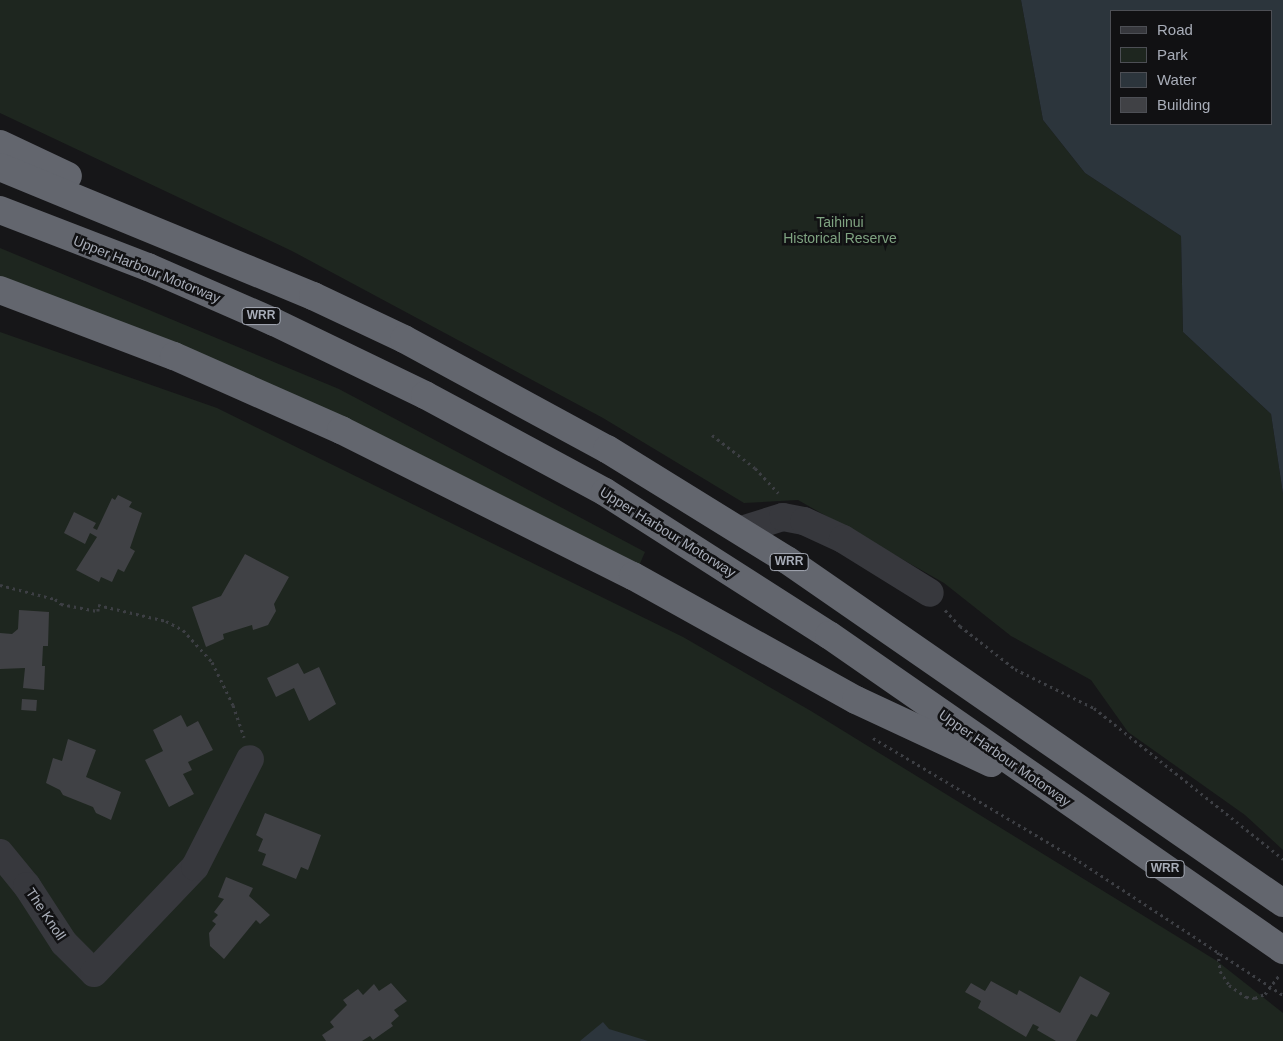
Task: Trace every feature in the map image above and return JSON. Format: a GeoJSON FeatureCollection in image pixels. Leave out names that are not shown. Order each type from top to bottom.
{"type":"FeatureCollection","features":[{"type":"Feature","properties":{"kind":"highway"},"geometry":{"type":"LineString","coordinates":[[0,144],[264,274]]}},
{"type":"Feature","properties":{"kind":"highway","name":"WRR"},"geometry":{"type":"LineString","coordinates":[[0,167],[264,274],[404,339],[523,402],[741,530],[1283,903]]}},
{"type":"Feature","properties":{"kind":"highway","name":"Upper Harbour Motorway"},"geometry":{"type":"LineString","coordinates":[[0,210],[148,267],[274,322],[522,446],[605,492],[821,630],[1277,945]]}},
{"type":"Feature","properties":{"kind":"highway"},"geometry":{"type":"LineString","coordinates":[[0,290],[174,356],[349,434],[633,576],[856,700],[1060,796]]}},
{"type":"Feature","properties":{"kind":"street"},"geometry":{"type":"LineString","coordinates":[[741,530],[784,517],[804,521],[843,539],[930,593]]}},
{"type":"Feature","properties":{"kind":"street","name":"The Knoll"},"geometry":{"type":"LineString","coordinates":[[0,853],[27,886],[64,942],[94,973],[195,867],[250,759]]}},
{"type":"Feature","properties":{"kind":"path"},"geometry":{"type":"LineString","coordinates":[[712,435],[755,468],[804,521]]}},
{"type":"Feature","properties":{"kind":"path"},"geometry":{"type":"LineString","coordinates":[[0,585],[55,599],[61,604],[98,611],[98,605],[166,620],[183,630],[212,662],[233,705],[250,759]]}},
{"type":"Feature","properties":{"kind":"path"},"geometry":{"type":"LineString","coordinates":[[930,593],[960,626],[1015,669],[1094,708],[1283,860]]}},
{"type":"Feature","properties":{"kind":"path"},"geometry":{"type":"LineString","coordinates":[[867,734],[1080,861],[1283,996]]}},
{"type":"Feature","properties":{"kind":"path"},"geometry":{"type":"LineString","coordinates":[[1218,952],[1220,971],[1229,985],[1246,996],[1254,998],[1265,994],[1283,970]]}},
{"type":"Feature","properties":{"kind":"green space","name":"Taihinui Historical Reserve"},"geometry":{"type":"Polygon","coordinates":[[[0,0],[1021,0],[1043,120],[1085,173],[1181,236],[1183,332],[1271,414],[1283,494],[1283,850],[1245,815],[1128,732],[1091,680],[1011,636],[944,583],[798,500],[744,503],[603,418],[292,251],[0,113],[0,0]]]}},
{"type":"Feature","properties":{"kind":"green space"},"geometry":{"type":"Polygon","coordinates":[[[0,248],[339,389],[645,552],[638,568],[0,280],[0,248]]]}},
{"type":"Feature","properties":{"kind":"green space"},"geometry":{"type":"Polygon","coordinates":[[[0,332],[217,408],[683,637],[811,711],[1217,961],[1283,1013],[1283,1041],[0,1041],[0,332]]]}},
{"type":"Feature","properties":{"kind":"water"},"geometry":{"type":"Polygon","coordinates":[[[1021,0],[1283,0],[1283,494],[1271,414],[1183,332],[1181,236],[1085,173],[1043,120],[1021,0]]]}},
{"type":"Feature","properties":{"kind":"water"},"geometry":{"type":"Polygon","coordinates":[[[603,1022],[609,1029],[648,1041],[580,1041],[603,1022]]]}},
{"type":"Feature","properties":{"kind":"building"},"geometry":{"type":"Polygon","coordinates":[[[118,495],[132,502],[129,507],[142,513],[130,548],[135,551],[124,572],[118,569],[112,582],[101,577],[99,582],[76,570],[97,537],[90,533],[85,544],[64,533],[74,512],[96,523],[93,528],[97,530],[112,498],[115,500],[118,495]]]}},
{"type":"Feature","properties":{"kind":"building"},"geometry":{"type":"Polygon","coordinates":[[[245,554],[289,577],[274,604],[276,611],[268,625],[253,630],[252,625],[223,634],[224,639],[206,647],[192,607],[221,596],[245,554]]]}},
{"type":"Feature","properties":{"kind":"building"},"geometry":{"type":"Polygon","coordinates":[[[19,610],[49,612],[48,646],[43,646],[42,666],[45,666],[44,690],[23,688],[25,668],[0,669],[0,633],[12,634],[18,629],[19,610]]]}},
{"type":"Feature","properties":{"kind":"building"},"geometry":{"type":"Polygon","coordinates":[[[298,663],[304,674],[319,667],[336,704],[309,721],[294,688],[276,697],[267,678],[298,663]]]}},
{"type":"Feature","properties":{"kind":"building"},"geometry":{"type":"Polygon","coordinates":[[[22,699],[37,700],[36,711],[21,710],[22,699]]]}},
{"type":"Feature","properties":{"kind":"building"},"geometry":{"type":"Polygon","coordinates":[[[181,715],[187,727],[198,721],[213,750],[188,762],[192,770],[183,774],[194,794],[169,807],[145,760],[163,751],[153,730],[181,715]]]}},
{"type":"Feature","properties":{"kind":"building"},"geometry":{"type":"Polygon","coordinates":[[[68,739],[96,750],[86,777],[121,792],[111,820],[96,813],[93,807],[63,795],[60,790],[46,783],[53,758],[62,761],[68,739]]]}},
{"type":"Feature","properties":{"kind":"building"},"geometry":{"type":"Polygon","coordinates":[[[265,813],[321,835],[308,870],[301,867],[296,879],[262,865],[266,854],[258,851],[263,839],[256,835],[265,813]]]}},
{"type":"Feature","properties":{"kind":"building"},"geometry":{"type":"Polygon","coordinates":[[[226,877],[253,888],[249,896],[270,915],[260,924],[256,920],[224,959],[210,946],[209,933],[216,924],[212,921],[218,915],[214,912],[224,899],[218,897],[226,877]]]}},
{"type":"Feature","properties":{"kind":"building"},"geometry":{"type":"Polygon","coordinates":[[[1080,976],[1110,993],[1097,1017],[1091,1014],[1076,1041],[1056,1041],[1037,1030],[1039,1027],[1033,1024],[1026,1037],[978,1008],[981,1001],[965,992],[971,983],[985,991],[991,981],[1017,995],[1019,990],[1060,1013],[1080,976]]]}},
{"type":"Feature","properties":{"kind":"building"},"geometry":{"type":"Polygon","coordinates":[[[391,983],[407,1001],[394,1010],[399,1016],[391,1023],[393,1026],[373,1040],[370,1036],[362,1041],[326,1041],[322,1035],[334,1027],[330,1022],[347,1005],[343,1000],[358,989],[363,995],[374,984],[379,991],[391,983]]]}}]}
